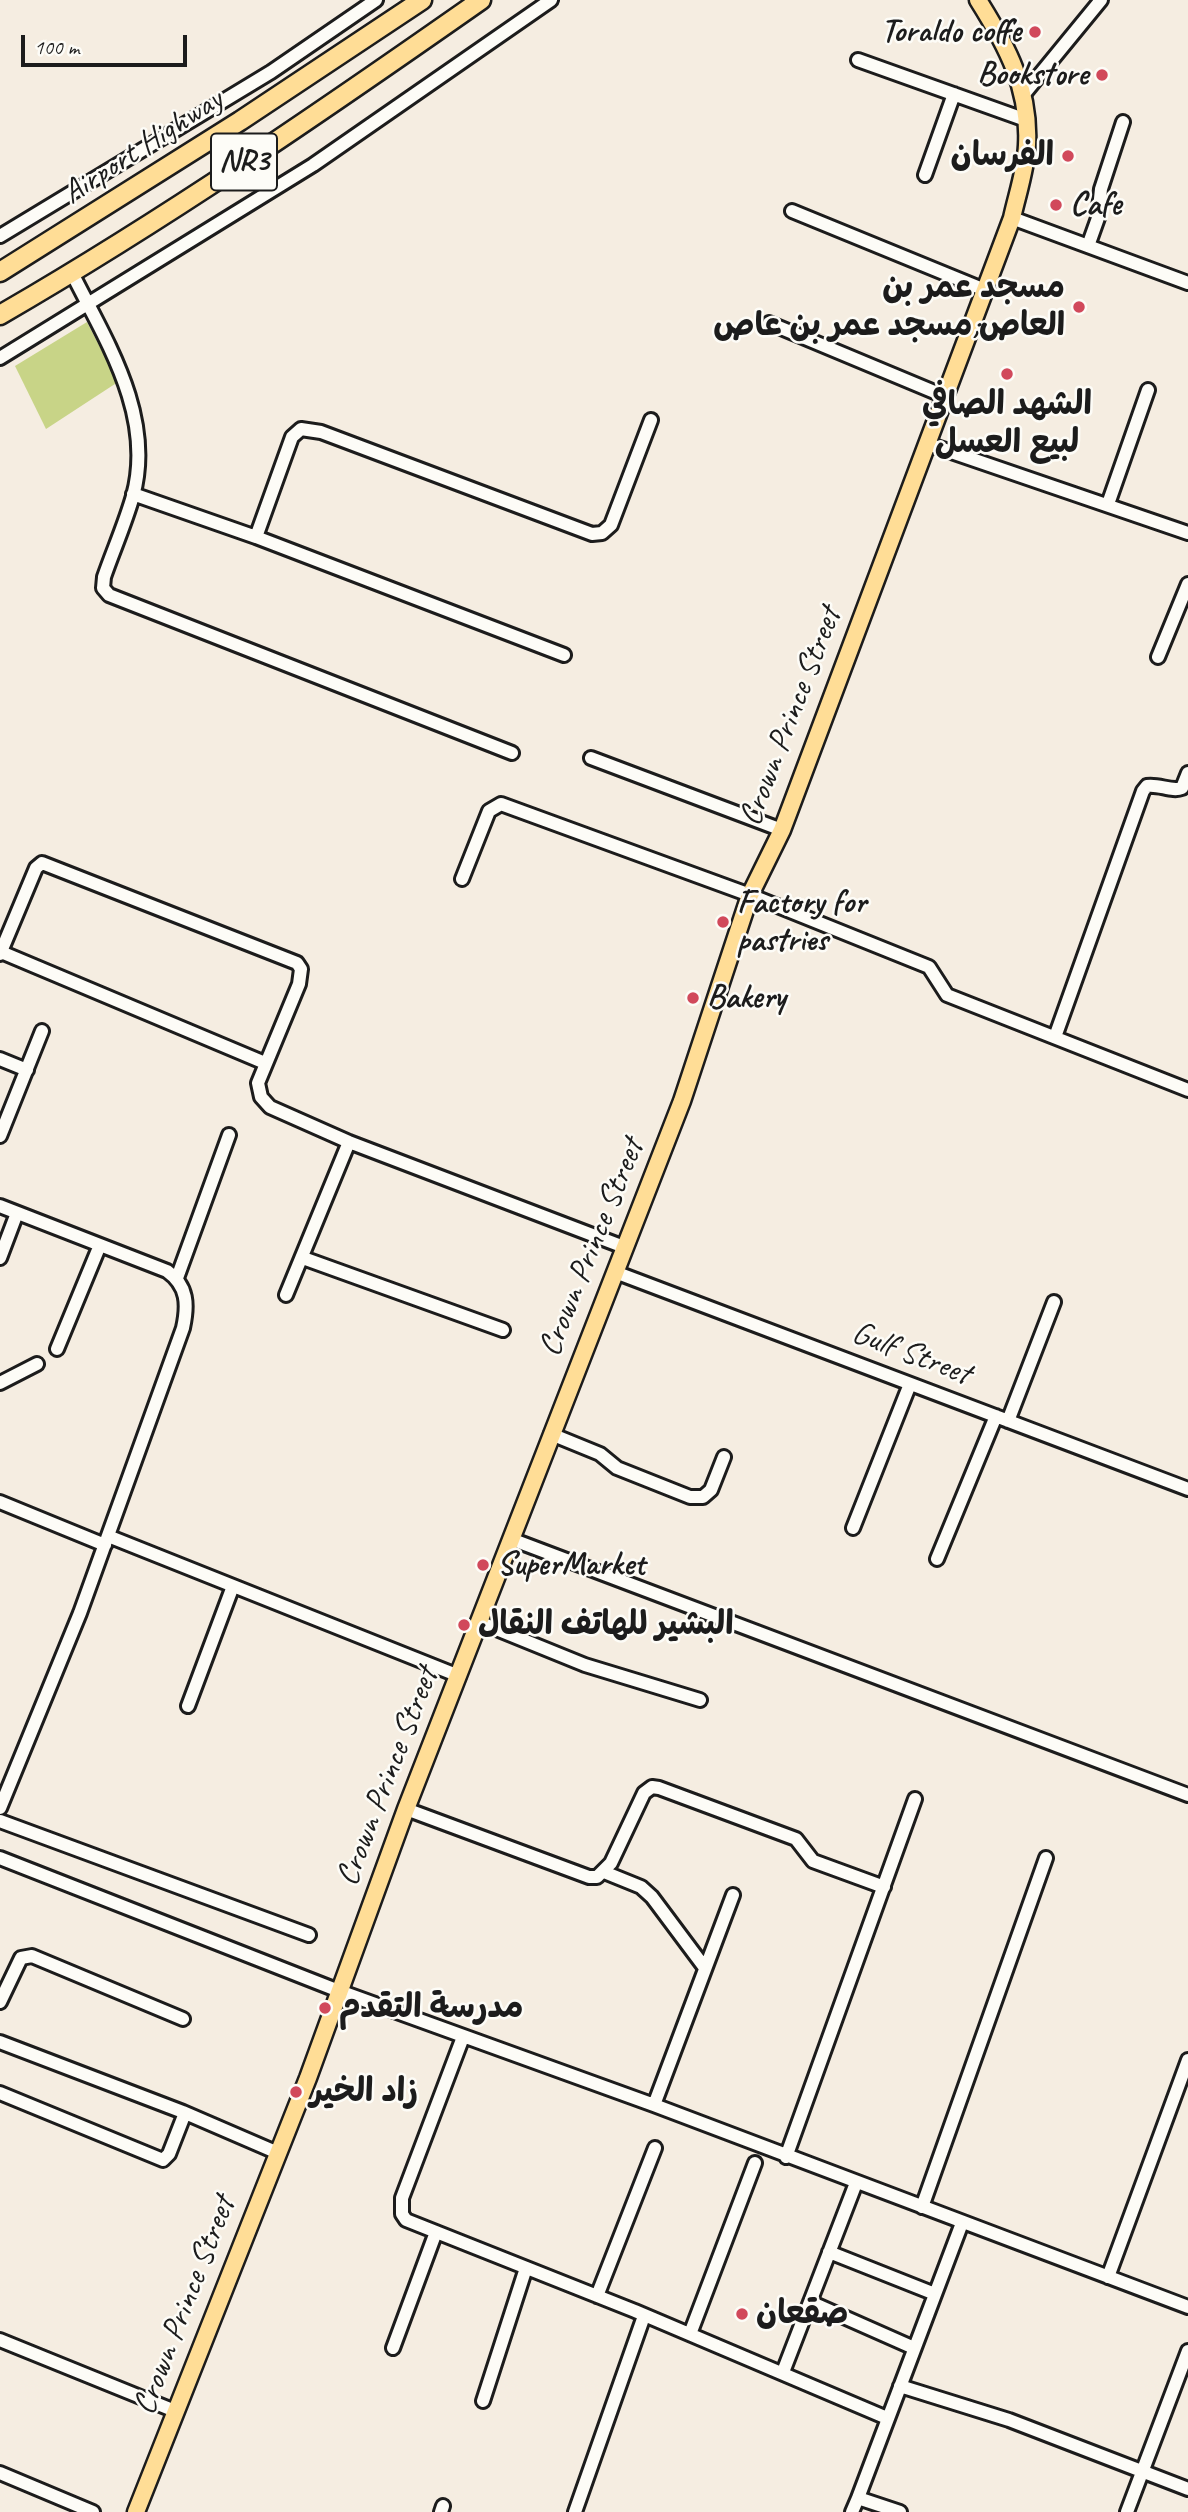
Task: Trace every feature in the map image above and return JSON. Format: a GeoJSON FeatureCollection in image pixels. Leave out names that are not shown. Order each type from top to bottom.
{"type":"FeatureCollection","features":[{"type":"Feature","properties":{"kind":"highway","name":"Airport Highway"},"geometry":{"type":"LineString","coordinates":[[0,272],[240,121],[422,0]]}},
{"type":"Feature","properties":{"kind":"highway","name":"Airport Highway"},"geometry":{"type":"LineString","coordinates":[[0,315],[72,273],[308,121],[481,0]]}},
{"type":"Feature","properties":{"kind":"main road","name":"Crown Prince Street"},"geometry":{"type":"LineString","coordinates":[[136,2512],[278,2153],[406,1809],[682,1101],[750,894],[782,830],[1012,218],[1027,146],[1024,94],[1002,38],[978,0]]}},
{"type":"Feature","properties":{"kind":"street"},"geometry":{"type":"LineString","coordinates":[[0,236],[271,72],[376,0]]}},
{"type":"Feature","properties":{"kind":"street"},"geometry":{"type":"LineString","coordinates":[[0,358],[313,165],[551,0]]}},
{"type":"Feature","properties":{"kind":"street"},"geometry":{"type":"LineString","coordinates":[[1024,94],[1101,0]]}},
{"type":"Feature","properties":{"kind":"street"},"geometry":{"type":"LineString","coordinates":[[858,60],[1026,120]]}},
{"type":"Feature","properties":{"kind":"street"},"geometry":{"type":"LineString","coordinates":[[925,175],[954,94]]}},
{"type":"Feature","properties":{"kind":"street"},"geometry":{"type":"LineString","coordinates":[[1088,246],[1098,218],[1101,189],[1123,122]]}},
{"type":"Feature","properties":{"kind":"street"},"geometry":{"type":"LineString","coordinates":[[792,211],[985,290]]}},
{"type":"Feature","properties":{"kind":"street"},"geometry":{"type":"LineString","coordinates":[[1012,218],[1188,283]]}},
{"type":"Feature","properties":{"kind":"street"},"geometry":{"type":"LineString","coordinates":[[72,273],[109,346],[133,409],[136,427],[134,494],[104,577],[103,588],[109,594],[512,752]]}},
{"type":"Feature","properties":{"kind":"street"},"geometry":{"type":"LineString","coordinates":[[769,323],[944,396]]}},
{"type":"Feature","properties":{"kind":"street"},"geometry":{"type":"LineString","coordinates":[[1108,504],[1148,390]]}},
{"type":"Feature","properties":{"kind":"street"},"geometry":{"type":"LineString","coordinates":[[256,537],[292,438],[301,429],[321,432],[592,534],[603,533],[611,526],[651,420]]}},
{"type":"Feature","properties":{"kind":"street"},"geometry":{"type":"LineString","coordinates":[[928,444],[1188,533]]}},
{"type":"Feature","properties":{"kind":"street"},"geometry":{"type":"LineString","coordinates":[[134,494],[256,537],[564,655]]}},
{"type":"Feature","properties":{"kind":"street"},"geometry":{"type":"LineString","coordinates":[[1158,657],[1183,611],[1188,584]]}},
{"type":"Feature","properties":{"kind":"street"},"geometry":{"type":"LineString","coordinates":[[590,758],[782,830]]}},
{"type":"Feature","properties":{"kind":"street"},"geometry":{"type":"LineString","coordinates":[[1055,1037],[1143,791],[1147,786],[1155,785],[1178,790],[1182,788],[1188,773]]}},
{"type":"Feature","properties":{"kind":"street"},"geometry":{"type":"LineString","coordinates":[[462,879],[489,811],[501,804],[750,894],[929,967],[947,995],[1188,1090]]}},
{"type":"Feature","properties":{"kind":"street"},"geometry":{"type":"LineString","coordinates":[[265,1063],[0,953],[36,868],[42,863],[297,963],[301,970],[299,984],[258,1083],[261,1097],[270,1107],[349,1142],[624,1247]]}},
{"type":"Feature","properties":{"kind":"street"},"geometry":{"type":"LineString","coordinates":[[0,1136],[42,1031]]}},
{"type":"Feature","properties":{"kind":"street"},"geometry":{"type":"LineString","coordinates":[[0,1059],[27,1070]]}},
{"type":"Feature","properties":{"kind":"street"},"geometry":{"type":"LineString","coordinates":[[0,1808],[106,1541],[183,1328],[188,1305],[177,1278],[229,1135]]}},
{"type":"Feature","properties":{"kind":"street"},"geometry":{"type":"LineString","coordinates":[[286,1296],[349,1142]]}},
{"type":"Feature","properties":{"kind":"street"},"geometry":{"type":"LineString","coordinates":[[0,1206],[177,1278]]}},
{"type":"Feature","properties":{"kind":"street"},"geometry":{"type":"LineString","coordinates":[[0,1258],[17,1213]]}},
{"type":"Feature","properties":{"kind":"street"},"geometry":{"type":"LineString","coordinates":[[57,1349],[100,1245]]}},
{"type":"Feature","properties":{"kind":"street"},"geometry":{"type":"LineString","coordinates":[[303,1258],[503,1330]]}},
{"type":"Feature","properties":{"kind":"street","name":"Gulf Street"},"geometry":{"type":"LineString","coordinates":[[615,1272],[1188,1489]]}},
{"type":"Feature","properties":{"kind":"street"},"geometry":{"type":"LineString","coordinates":[[937,1559],[1054,1302]]}},
{"type":"Feature","properties":{"kind":"street"},"geometry":{"type":"LineString","coordinates":[[0,1383],[37,1364]]}},
{"type":"Feature","properties":{"kind":"street"},"geometry":{"type":"LineString","coordinates":[[853,1528],[910,1384]]}},
{"type":"Feature","properties":{"kind":"street"},"geometry":{"type":"LineString","coordinates":[[551,1434],[600,1454],[617,1468],[690,1497],[703,1497],[711,1490],[724,1457]]}},
{"type":"Feature","properties":{"kind":"street"},"geometry":{"type":"LineString","coordinates":[[0,1502],[233,1586],[458,1676]]}},
{"type":"Feature","properties":{"kind":"street"},"geometry":{"type":"LineString","coordinates":[[511,1539],[1188,1795]]}},
{"type":"Feature","properties":{"kind":"street"},"geometry":{"type":"LineString","coordinates":[[188,1706],[233,1586]]}},
{"type":"Feature","properties":{"kind":"street"},"geometry":{"type":"LineString","coordinates":[[479,1622],[585,1665],[700,1699]]}},
{"type":"Feature","properties":{"kind":"street"},"geometry":{"type":"LineString","coordinates":[[406,1809],[589,1877],[597,1877],[611,1863],[644,1793],[652,1787],[728,1811],[796,1839],[813,1861],[884,1887]]}},
{"type":"Feature","properties":{"kind":"street"},"geometry":{"type":"LineString","coordinates":[[786,2157],[915,1799]]}},
{"type":"Feature","properties":{"kind":"street"},"geometry":{"type":"LineString","coordinates":[[0,1821],[309,1935]]}},
{"type":"Feature","properties":{"kind":"street"},"geometry":{"type":"LineString","coordinates":[[0,1857],[339,1991],[654,2105],[1188,2307]]}},
{"type":"Feature","properties":{"kind":"street"},"geometry":{"type":"LineString","coordinates":[[922,2207],[1046,1858]]}},
{"type":"Feature","properties":{"kind":"street"},"geometry":{"type":"LineString","coordinates":[[604,1872],[641,1887],[652,1897],[705,1968]]}},
{"type":"Feature","properties":{"kind":"street"},"geometry":{"type":"LineString","coordinates":[[654,2105],[733,1895]]}},
{"type":"Feature","properties":{"kind":"street"},"geometry":{"type":"LineString","coordinates":[[0,2002],[21,1958],[33,1956],[183,2019]]}},
{"type":"Feature","properties":{"kind":"street"},"geometry":{"type":"LineString","coordinates":[[463,2036],[402,2198],[402,2214],[406,2220],[783,2372],[887,2418]]}},
{"type":"Feature","properties":{"kind":"street"},"geometry":{"type":"LineString","coordinates":[[0,2042],[185,2113],[278,2153]]}},
{"type":"Feature","properties":{"kind":"street"},"geometry":{"type":"LineString","coordinates":[[1108,2277],[1188,2060]]}},
{"type":"Feature","properties":{"kind":"street"},"geometry":{"type":"LineString","coordinates":[[0,2093],[163,2160],[169,2154],[185,2113]]}},
{"type":"Feature","properties":{"kind":"street"},"geometry":{"type":"LineString","coordinates":[[597,2296],[655,2148]]}},
{"type":"Feature","properties":{"kind":"street"},"geometry":{"type":"LineString","coordinates":[[690,2334],[755,2163]]}},
{"type":"Feature","properties":{"kind":"street"},"geometry":{"type":"LineString","coordinates":[[783,2372],[856,2183]]}},
{"type":"Feature","properties":{"kind":"street"},"geometry":{"type":"LineString","coordinates":[[852,2512],[962,2223]]}},
{"type":"Feature","properties":{"kind":"street"},"geometry":{"type":"LineString","coordinates":[[393,2348],[436,2232]]}},
{"type":"Feature","properties":{"kind":"street"},"geometry":{"type":"LineString","coordinates":[[829,2252],[934,2294]]}},
{"type":"Feature","properties":{"kind":"street"},"geometry":{"type":"LineString","coordinates":[[483,2402],[526,2268]]}},
{"type":"Feature","properties":{"kind":"street"},"geometry":{"type":"LineString","coordinates":[[810,2302],[914,2348]]}},
{"type":"Feature","properties":{"kind":"street"},"geometry":{"type":"LineString","coordinates":[[575,2512],[644,2316]]}},
{"type":"Feature","properties":{"kind":"street"},"geometry":{"type":"LineString","coordinates":[[0,2340],[175,2411]]}},
{"type":"Feature","properties":{"kind":"street"},"geometry":{"type":"LineString","coordinates":[[1127,2512],[1188,2351]]}},
{"type":"Feature","properties":{"kind":"street"},"geometry":{"type":"LineString","coordinates":[[900,2386],[1009,2420],[1188,2489]]}},
{"type":"Feature","properties":{"kind":"street"},"geometry":{"type":"LineString","coordinates":[[0,2473],[93,2512]]}},
{"type":"Feature","properties":{"kind":"street"},"geometry":{"type":"LineString","coordinates":[[858,2498],[900,2512]]}},
{"type":"Feature","properties":{"kind":"green space"},"geometry":{"type":"Polygon","coordinates":[[[87,322],[118,382],[46,429],[15,366],[87,322]]]}},
{"type":"Feature","properties":{"kind":"place","name":"Toraldo coffe"},"geometry":{"type":"Point","coordinates":[1035,32]}},
{"type":"Feature","properties":{"kind":"place","name":"Bookstore"},"geometry":{"type":"Point","coordinates":[1102,75]}},
{"type":"Feature","properties":{"kind":"place","name":"الفرسان"},"geometry":{"type":"Point","coordinates":[1068,156]}},
{"type":"Feature","properties":{"kind":"place","name":"Cafe"},"geometry":{"type":"Point","coordinates":[1056,205]}},
{"type":"Feature","properties":{"kind":"place","name":"مسجد عمر بن العاص;مسجد عمر بن عاص"},"geometry":{"type":"Point","coordinates":[1079,307]}},
{"type":"Feature","properties":{"kind":"place","name":"الشهد الصافي لبيع العسل"},"geometry":{"type":"Point","coordinates":[1007,374]}},
{"type":"Feature","properties":{"kind":"place","name":"Factory for pastries"},"geometry":{"type":"Point","coordinates":[723,922]}},
{"type":"Feature","properties":{"kind":"place","name":"Bakery"},"geometry":{"type":"Point","coordinates":[693,998]}},
{"type":"Feature","properties":{"kind":"place","name":"SuperMarket"},"geometry":{"type":"Point","coordinates":[483,1565]}},
{"type":"Feature","properties":{"kind":"place","name":"البشير للهاتف النقال"},"geometry":{"type":"Point","coordinates":[464,1625]}},
{"type":"Feature","properties":{"kind":"place","name":"مدرسة التقدم"},"geometry":{"type":"Point","coordinates":[325,2008]}},
{"type":"Feature","properties":{"kind":"place","name":"زاد الخير"},"geometry":{"type":"Point","coordinates":[296,2092]}},
{"type":"Feature","properties":{"kind":"place","name":"صقعان"},"geometry":{"type":"Point","coordinates":[742,2314]}}]}
